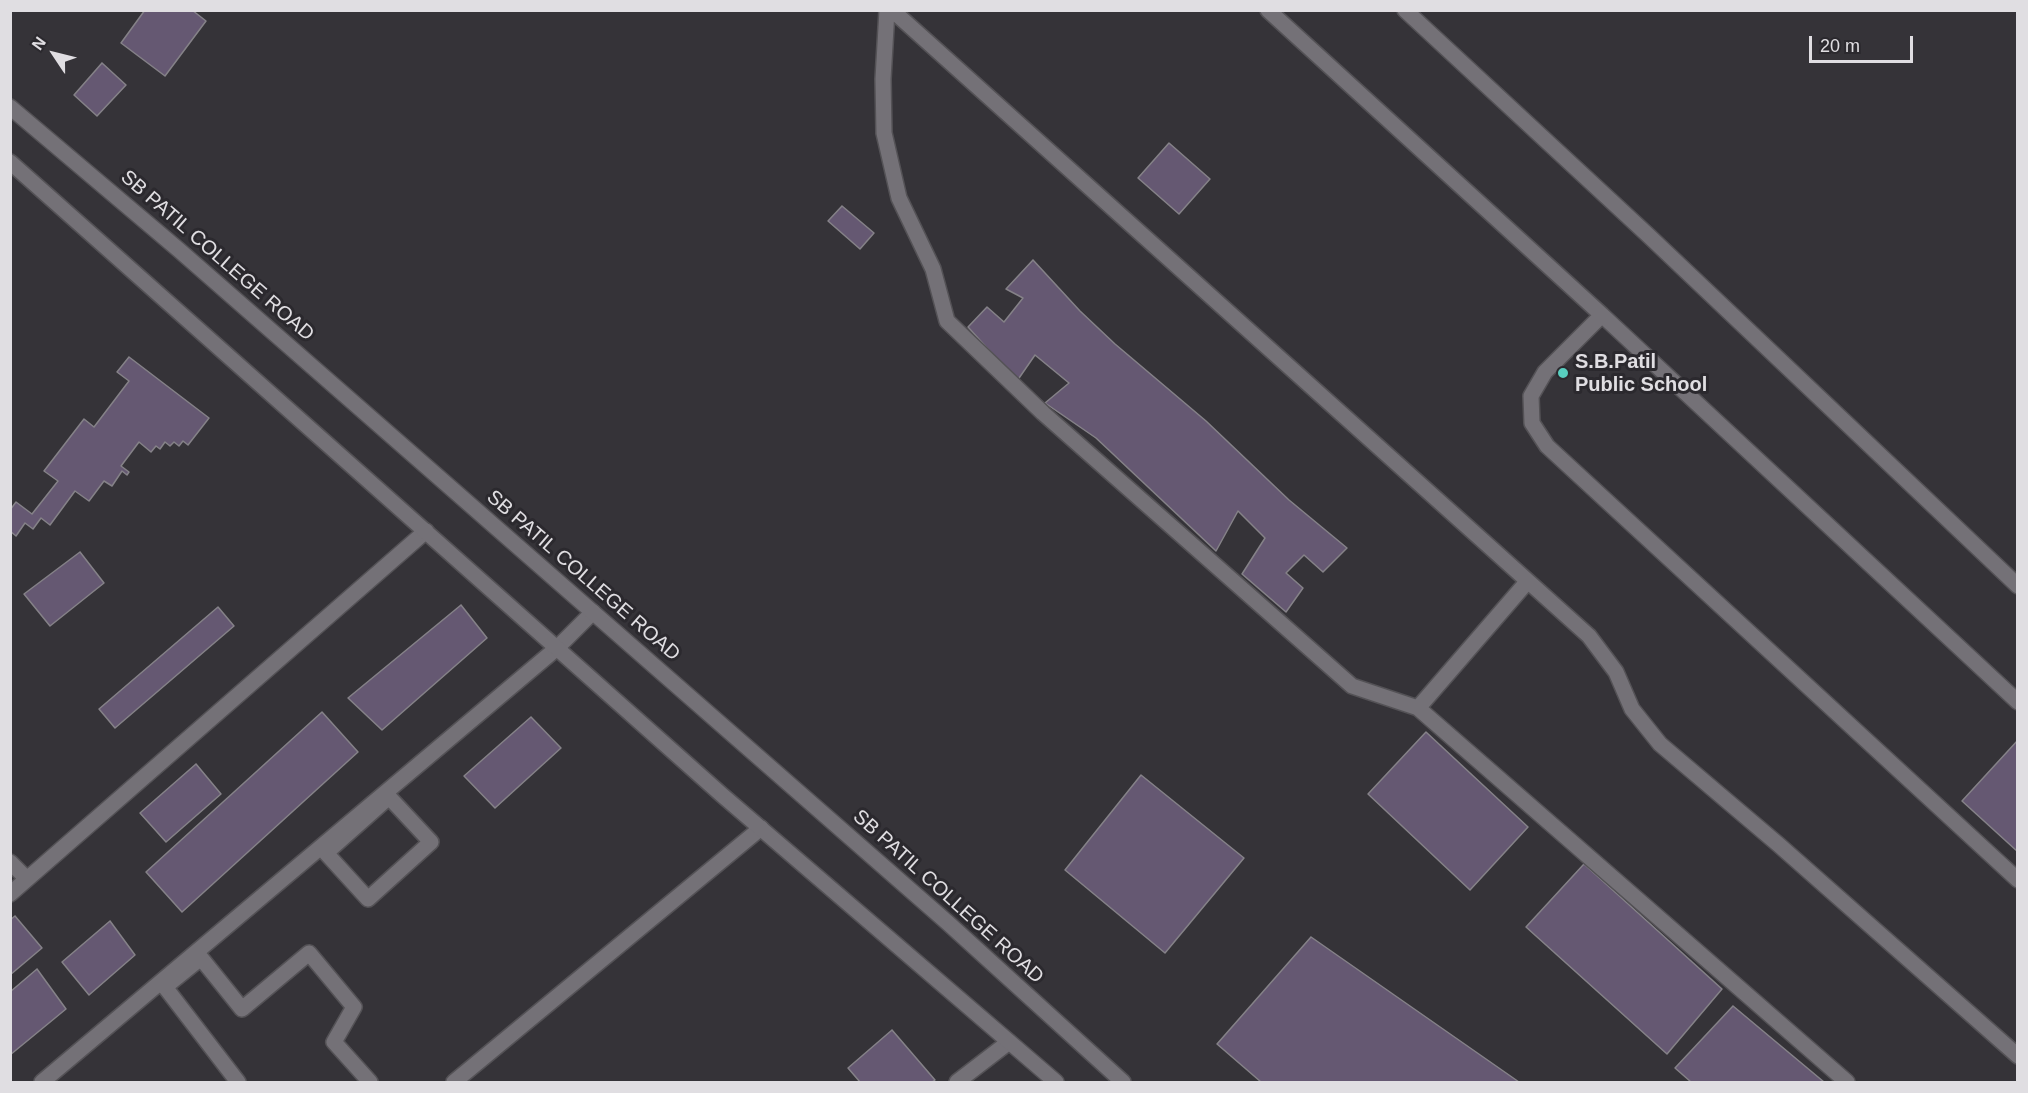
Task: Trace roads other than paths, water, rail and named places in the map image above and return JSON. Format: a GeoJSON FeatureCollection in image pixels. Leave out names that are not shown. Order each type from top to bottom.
{"type":"FeatureCollection","features":[{"type":"Feature","properties":{"kind":"street"},"geometry":{"type":"LineString","coordinates":[[887,10],[883,78],[884,133],[899,198],[933,268],[947,321],[1043,413],[1352,686],[1418,708],[1847,1083]]}},
{"type":"Feature","properties":{"kind":"street"},"geometry":{"type":"LineString","coordinates":[[892,10],[1589,636],[1616,672],[1632,709],[1660,744],[2018,1056]]}},
{"type":"Feature","properties":{"kind":"street"},"geometry":{"type":"LineString","coordinates":[[1268,10],[1602,315],[2018,702]]}},
{"type":"Feature","properties":{"kind":"street"},"geometry":{"type":"LineString","coordinates":[[1405,10],[1667,252],[2018,586]]}},
{"type":"Feature","properties":{"kind":"street","name":"SB PATIL COLLEGE ROAD"},"geometry":{"type":"LineString","coordinates":[[10,106],[948,923],[1123,1083]]}},
{"type":"Feature","properties":{"kind":"street"},"geometry":{"type":"LineString","coordinates":[[10,162],[761,828],[1056,1083]]}},
{"type":"Feature","properties":{"kind":"street"},"geometry":{"type":"LineString","coordinates":[[1602,315],[1545,372],[1531,396],[1532,423],[1546,446],[2018,880]]}},
{"type":"Feature","properties":{"kind":"street"},"geometry":{"type":"LineString","coordinates":[[10,894],[426,531]]}},
{"type":"Feature","properties":{"kind":"street"},"geometry":{"type":"LineString","coordinates":[[1418,708],[1527,582]]}},
{"type":"Feature","properties":{"kind":"street"},"geometry":{"type":"LineString","coordinates":[[42,1083],[199,955],[379,802],[557,648],[593,612]]}},
{"type":"Feature","properties":{"kind":"street"},"geometry":{"type":"LineString","coordinates":[[389,797],[431,843],[369,899],[326,853],[379,802],[389,797]]}},
{"type":"Feature","properties":{"kind":"street"},"geometry":{"type":"LineString","coordinates":[[454,1083],[761,828]]}},
{"type":"Feature","properties":{"kind":"street"},"geometry":{"type":"LineString","coordinates":[[10,862],[27,879]]}},
{"type":"Feature","properties":{"kind":"street"},"geometry":{"type":"LineString","coordinates":[[199,955],[242,1009],[309,953],[354,1007],[333,1042],[370,1083]]}},
{"type":"Feature","properties":{"kind":"street"},"geometry":{"type":"LineString","coordinates":[[163,985],[238,1083]]}},
{"type":"Feature","properties":{"kind":"street"},"geometry":{"type":"LineString","coordinates":[[957,1083],[1009,1042]]}},
{"type":"Feature","properties":{"kind":"place","name":"S.B.Patil Public School"},"geometry":{"type":"Point","coordinates":[1563,373]}}]}
